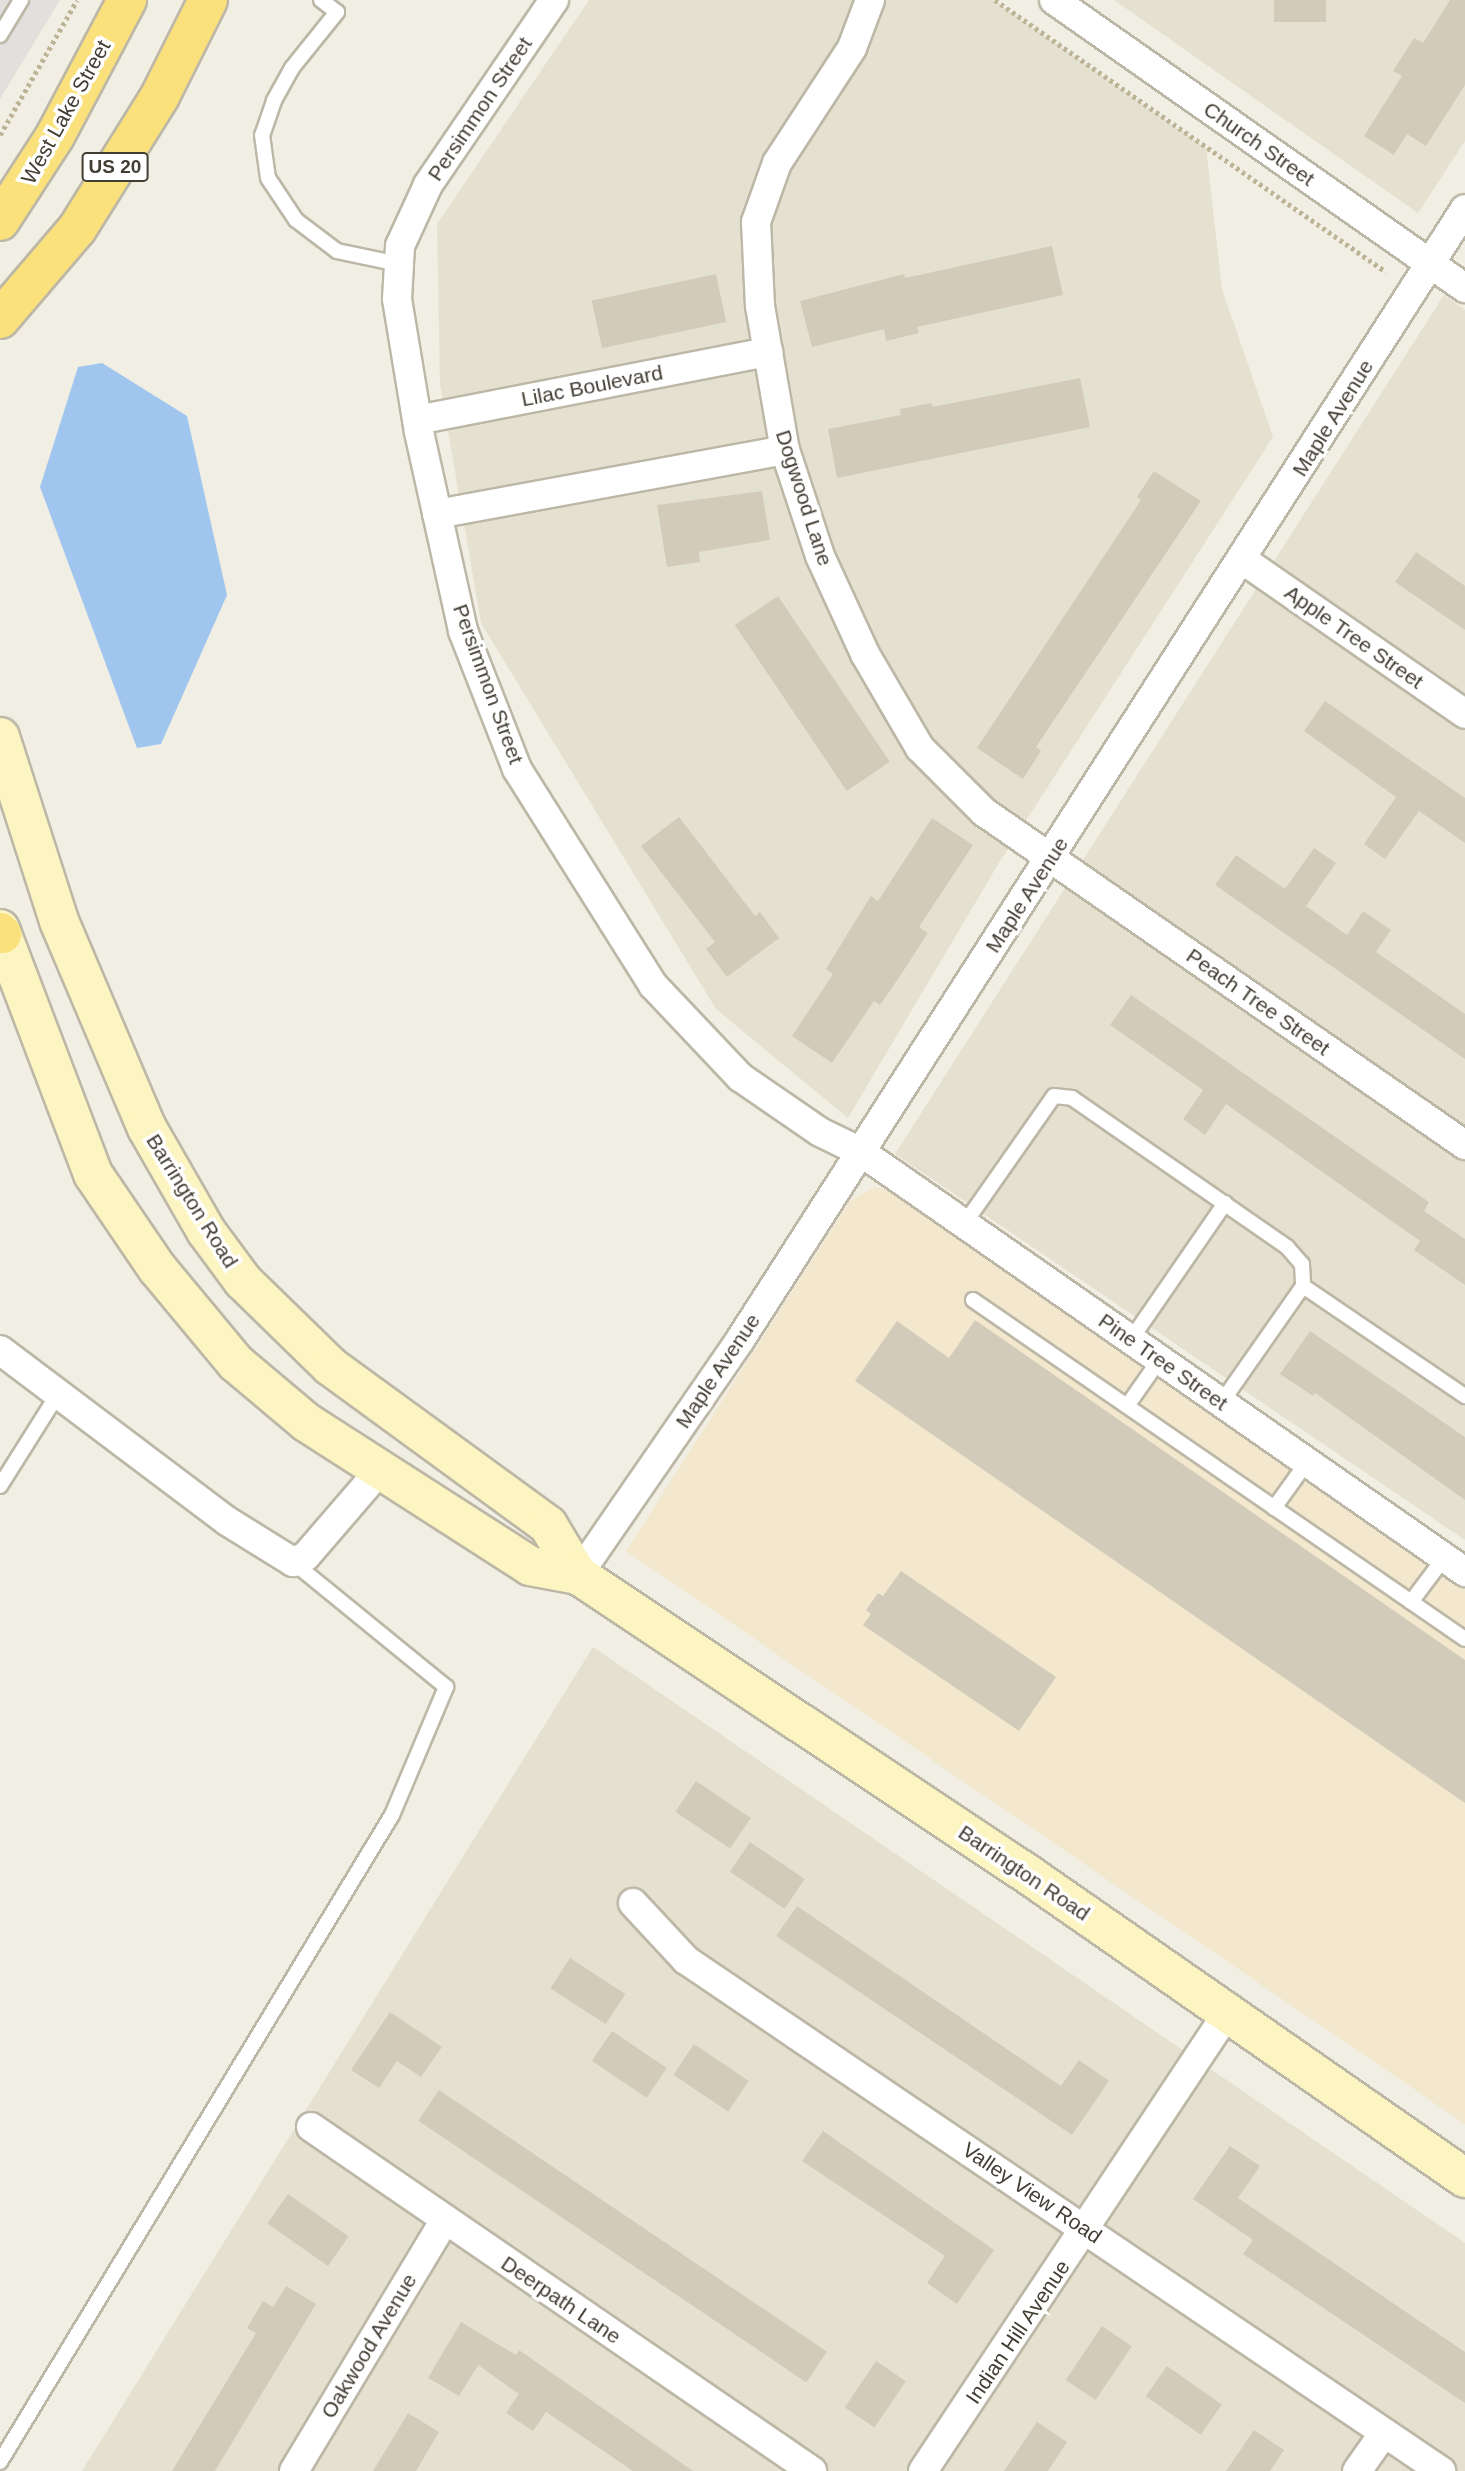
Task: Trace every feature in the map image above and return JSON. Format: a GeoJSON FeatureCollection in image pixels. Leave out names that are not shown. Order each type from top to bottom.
{"type":"FeatureCollection","features":[{"type":"Feature","properties":{"kind":"highway","name":"West Lake Street"},"geometry":{"type":"LineString","coordinates":[[0,221],[55,136],[127,0]]}},
{"type":"Feature","properties":{"kind":"highway","name":"US 20"},"geometry":{"type":"LineString","coordinates":[[0,318],[77,229],[160,96],[208,0]]}},
{"type":"Feature","properties":{"kind":"main road","name":"Barrington Road"},"geometry":{"type":"LineString","coordinates":[[0,737],[59,921],[147,1128],[206,1231],[243,1281],[330,1366],[548,1525],[578,1575]]}},
{"type":"Feature","properties":{"kind":"main road","name":"Barrington Road"},"geometry":{"type":"LineString","coordinates":[[1,932],[93,1174],[157,1268],[236,1363],[306,1422],[530,1566],[578,1575],[1029,1875],[1226,2015],[1465,2178]]}},
{"type":"Feature","properties":{"kind":"street","name":"Persimmon Street"},"geometry":{"type":"LineString","coordinates":[[554,0],[428,185],[400,246],[397,299],[417,420],[463,631],[517,769],[590,892],[653,985],[740,1077],[820,1132],[861,1152]]}},
{"type":"Feature","properties":{"kind":"street","name":"Dogwood Lane"},"geometry":{"type":"LineString","coordinates":[[870,0],[852,48],[777,163],[756,222],[768,352],[785,450],[820,556],[865,654],[920,748],[984,812],[1050,859]]}},
{"type":"Feature","properties":{"kind":"street","name":"Church Street"},"geometry":{"type":"LineString","coordinates":[[1054,0],[1465,288]]}},
{"type":"Feature","properties":{"kind":"street","name":"Maple Avenue"},"geometry":{"type":"LineString","coordinates":[[578,1575],[861,1152],[1243,560],[1465,209]]}},
{"type":"Feature","properties":{"kind":"street","name":"Lilac Boulevard"},"geometry":{"type":"LineString","coordinates":[[417,420],[768,352]]}},
{"type":"Feature","properties":{"kind":"street"},"geometry":{"type":"LineString","coordinates":[[437,514],[785,450]]}},
{"type":"Feature","properties":{"kind":"street","name":"Apple Tree Street"},"geometry":{"type":"LineString","coordinates":[[1243,560],[1465,714]]}},
{"type":"Feature","properties":{"kind":"street","name":"Peach Tree Street"},"geometry":{"type":"LineString","coordinates":[[1050,859],[1465,1145]]}},
{"type":"Feature","properties":{"kind":"street","name":"Pine Tree Street"},"geometry":{"type":"LineString","coordinates":[[861,1152],[1455,1565]]}},
{"type":"Feature","properties":{"kind":"street"},"geometry":{"type":"LineString","coordinates":[[0,1350],[227,1521],[293,1562],[306,1556],[379,1471]]}},
{"type":"Feature","properties":{"kind":"street","name":"Valley View Road"},"geometry":{"type":"LineString","coordinates":[[633,1903],[686,1960],[1441,2471]]}},
{"type":"Feature","properties":{"kind":"street","name":"Indian Hill Avenue"},"geometry":{"type":"LineString","coordinates":[[923,2471],[1087,2230],[1226,2015]]}},
{"type":"Feature","properties":{"kind":"street","name":"Deerpath Lane"},"geometry":{"type":"LineString","coordinates":[[311,2127],[812,2471]]}},
{"type":"Feature","properties":{"kind":"street","name":"Oakwood Avenue"},"geometry":{"type":"LineString","coordinates":[[294,2471],[445,2220]]}},
{"type":"Feature","properties":{"kind":"street"},"geometry":{"type":"LineString","coordinates":[[1357,2471],[1384,2433]]}},
{"type":"Feature","properties":{"kind":"lane"},"geometry":{"type":"LineString","coordinates":[[0,35],[21,0]]}},
{"type":"Feature","properties":{"kind":"lane"},"geometry":{"type":"LineString","coordinates":[[321,0],[340,6],[292,68],[274,101],[262,135],[268,178],[296,220],[337,251],[399,264]]}},
{"type":"Feature","properties":{"kind":"lane"},"geometry":{"type":"LineString","coordinates":[[965,1223],[1054,1096],[1072,1098],[1225,1203],[1287,1247],[1302,1264],[1303,1286],[1221,1403]]}},
{"type":"Feature","properties":{"kind":"lane"},"geometry":{"type":"LineString","coordinates":[[1132,1338],[1225,1203]]}},
{"type":"Feature","properties":{"kind":"lane"},"geometry":{"type":"LineString","coordinates":[[1303,1286],[1465,1396]]}},
{"type":"Feature","properties":{"kind":"lane"},"geometry":{"type":"LineString","coordinates":[[973,1300],[1465,1639]]}},
{"type":"Feature","properties":{"kind":"lane"},"geometry":{"type":"LineString","coordinates":[[1127,1406],[1160,1359]]}},
{"type":"Feature","properties":{"kind":"lane"},"geometry":{"type":"LineString","coordinates":[[0,1486],[58,1394]]}},
{"type":"Feature","properties":{"kind":"lane"},"geometry":{"type":"LineString","coordinates":[[1274,1508],[1307,1462]]}},
{"type":"Feature","properties":{"kind":"lane"},"geometry":{"type":"LineString","coordinates":[[0,2462],[392,1815],[446,1688],[293,1562]]}},
{"type":"Feature","properties":{"kind":"lane"},"geometry":{"type":"LineString","coordinates":[[1411,1602],[1455,1565]]}},
{"type":"Feature","properties":{"kind":"path"},"geometry":{"type":"LineString","coordinates":[[0,135],[77,0]]}},
{"type":"Feature","properties":{"kind":"path"},"geometry":{"type":"LineString","coordinates":[[995,0],[1386,272]]}},
{"type":"Feature","properties":{"kind":"shaded area"},"geometry":{"type":"Polygon","coordinates":[[[0,0],[60,0],[0,99],[0,0]]]}},
{"type":"Feature","properties":{"kind":"shaded area"},"geometry":{"type":"Polygon","coordinates":[[[589,0],[994,0],[1206,148],[1222,289],[1273,437],[1000,861],[848,1118],[716,1009],[481,623],[440,384],[437,224],[589,0]]]}},
{"type":"Feature","properties":{"kind":"shaded area"},"geometry":{"type":"Polygon","coordinates":[[[1114,0],[1465,0],[1465,141],[1418,213],[1114,0]]]}},
{"type":"Feature","properties":{"kind":"shaded area"},"geometry":{"type":"Polygon","coordinates":[[[1444,295],[1465,310],[1465,1540],[895,1154],[1444,295]]]}},
{"type":"Feature","properties":{"kind":"shaded area"},"geometry":{"type":"Polygon","coordinates":[[[874,1187],[888,1190],[1465,1590],[1465,2124],[626,1551],[850,1201],[874,1187]]]}},
{"type":"Feature","properties":{"kind":"shaded area"},"geometry":{"type":"Polygon","coordinates":[[[593,1647],[1465,2243],[1465,2471],[82,2471],[593,1647]]]}},
{"type":"Feature","properties":{"kind":"water"},"geometry":{"type":"Polygon","coordinates":[[[102,363],[187,416],[227,595],[161,744],[137,748],[40,487],[78,367],[102,363]]]}},
{"type":"Feature","properties":{"kind":"building"},"geometry":{"type":"Polygon","coordinates":[[[1274,0],[1326,0],[1326,22],[1274,22],[1274,0]]]}},
{"type":"Feature","properties":{"kind":"building"},"geometry":{"type":"Polygon","coordinates":[[[1450,0],[1465,0],[1465,85],[1426,146],[1407,134],[1394,155],[1364,136],[1402,76],[1393,71],[1414,38],[1423,43],[1450,0]]]}},
{"type":"Feature","properties":{"kind":"building"},"geometry":{"type":"Polygon","coordinates":[[[1052,246],[1063,295],[917,327],[919,333],[886,341],[884,329],[812,347],[800,301],[904,274],[905,278],[1052,246]]]}},
{"type":"Feature","properties":{"kind":"building"},"geometry":{"type":"Polygon","coordinates":[[[716,274],[726,322],[602,348],[592,300],[716,274]]]}},
{"type":"Feature","properties":{"kind":"building"},"geometry":{"type":"Polygon","coordinates":[[[1080,378],[1090,427],[837,478],[828,429],[901,415],[900,409],[932,403],[932,407],[1080,378]]]}},
{"type":"Feature","properties":{"kind":"building"},"geometry":{"type":"Polygon","coordinates":[[[1154,471],[1201,501],[1036,747],[1041,751],[1023,779],[977,748],[1141,500],[1137,497],[1154,471]]]}},
{"type":"Feature","properties":{"kind":"building"},"geometry":{"type":"Polygon","coordinates":[[[762,491],[770,540],[699,552],[700,562],[667,567],[657,505],[762,491]]]}},
{"type":"Feature","properties":{"kind":"building"},"geometry":{"type":"Polygon","coordinates":[[[1416,552],[1465,586],[1465,630],[1395,582],[1416,552]]]}},
{"type":"Feature","properties":{"kind":"building"},"geometry":{"type":"Polygon","coordinates":[[[778,596],[890,762],[847,791],[735,625],[778,596]]]}},
{"type":"Feature","properties":{"kind":"building"},"geometry":{"type":"Polygon","coordinates":[[[1325,701],[1465,798],[1465,843],[1419,811],[1385,859],[1364,844],[1396,797],[1304,731],[1325,701]]]}},
{"type":"Feature","properties":{"kind":"building"},"geometry":{"type":"Polygon","coordinates":[[[679,817],[755,916],[760,912],[779,938],[727,977],[706,949],[715,942],[641,846],[679,817]]]}},
{"type":"Feature","properties":{"kind":"building"},"geometry":{"type":"Polygon","coordinates":[[[932,818],[973,845],[919,927],[928,933],[880,1005],[874,1001],[832,1063],[792,1036],[833,974],[826,969],[871,896],[878,901],[932,818]]]}},
{"type":"Feature","properties":{"kind":"building"},"geometry":{"type":"Polygon","coordinates":[[[1314,848],[1336,863],[1306,906],[1347,935],[1363,911],[1391,930],[1376,952],[1465,1014],[1465,1059],[1215,885],[1236,855],[1285,889],[1314,848]]]}},
{"type":"Feature","properties":{"kind":"building"},"geometry":{"type":"Polygon","coordinates":[[[1131,995],[1429,1202],[1424,1211],[1465,1239],[1465,1285],[1414,1250],[1420,1241],[1226,1104],[1205,1135],[1183,1119],[1203,1090],[1110,1025],[1131,995]]]}},
{"type":"Feature","properties":{"kind":"building"},"geometry":{"type":"Polygon","coordinates":[[[975,1320],[1465,1660],[1465,1803],[855,1381],[897,1321],[949,1358],[975,1320]]]}},
{"type":"Feature","properties":{"kind":"building"},"geometry":{"type":"Polygon","coordinates":[[[1310,1331],[1465,1437],[1465,1500],[1315,1393],[1313,1396],[1280,1374],[1310,1331]]]}},
{"type":"Feature","properties":{"kind":"building"},"geometry":{"type":"Polygon","coordinates":[[[901,1571],[1056,1677],[1019,1731],[863,1625],[871,1614],[866,1610],[878,1593],[883,1596],[901,1571]]]}},
{"type":"Feature","properties":{"kind":"building"},"geometry":{"type":"Polygon","coordinates":[[[696,1781],[751,1818],[730,1849],[675,1812],[696,1781]]]}},
{"type":"Feature","properties":{"kind":"building"},"geometry":{"type":"Polygon","coordinates":[[[750,1842],[805,1879],[785,1909],[730,1872],[750,1842]]]}},
{"type":"Feature","properties":{"kind":"building"},"geometry":{"type":"Polygon","coordinates":[[[797,1906],[1061,2086],[1079,2060],[1109,2081],[1072,2135],[776,1936],[797,1906]]]}},
{"type":"Feature","properties":{"kind":"building"},"geometry":{"type":"Polygon","coordinates":[[[570,1958],[625,1994],[606,2024],[550,1988],[570,1958]]]}},
{"type":"Feature","properties":{"kind":"building"},"geometry":{"type":"Polygon","coordinates":[[[390,2012],[442,2047],[421,2077],[397,2061],[379,2088],[351,2070],[390,2012]]]}},
{"type":"Feature","properties":{"kind":"building"},"geometry":{"type":"Polygon","coordinates":[[[612,2031],[667,2068],[647,2098],[592,2061],[612,2031]]]}},
{"type":"Feature","properties":{"kind":"building"},"geometry":{"type":"Polygon","coordinates":[[[694,2044],[749,2081],[728,2112],[673,2075],[694,2044]]]}},
{"type":"Feature","properties":{"kind":"building"},"geometry":{"type":"Polygon","coordinates":[[[439,2090],[827,2352],[806,2382],[418,2121],[439,2090]]]}},
{"type":"Feature","properties":{"kind":"building"},"geometry":{"type":"Polygon","coordinates":[[[823,2131],[994,2250],[957,2304],[927,2283],[945,2256],[802,2161],[823,2131]]]}},
{"type":"Feature","properties":{"kind":"building"},"geometry":{"type":"Polygon","coordinates":[[[1230,2146],[1260,2166],[1238,2198],[1465,2352],[1465,2403],[1243,2254],[1253,2240],[1193,2199],[1230,2146]]]}},
{"type":"Feature","properties":{"kind":"building"},"geometry":{"type":"Polygon","coordinates":[[[288,2194],[349,2236],[328,2266],[267,2223],[288,2194]]]}},
{"type":"Feature","properties":{"kind":"building"},"geometry":{"type":"Polygon","coordinates":[[[286,2286],[316,2304],[215,2471],[172,2471],[256,2333],[247,2328],[263,2301],[273,2307],[286,2286]]]}},
{"type":"Feature","properties":{"kind":"building"},"geometry":{"type":"Polygon","coordinates":[[[461,2322],[516,2355],[519,2350],[693,2471],[633,2471],[546,2412],[533,2431],[506,2413],[519,2394],[478,2365],[459,2396],[428,2378],[461,2322]]]}},
{"type":"Feature","properties":{"kind":"building"},"geometry":{"type":"Polygon","coordinates":[[[1102,2326],[1132,2346],[1095,2400],[1066,2380],[1102,2326]]]}},
{"type":"Feature","properties":{"kind":"building"},"geometry":{"type":"Polygon","coordinates":[[[876,2361],[906,2381],[875,2428],[845,2407],[876,2361]]]}},
{"type":"Feature","properties":{"kind":"building"},"geometry":{"type":"Polygon","coordinates":[[[1167,2366],[1222,2404],[1201,2435],[1146,2396],[1167,2366]]]}},
{"type":"Feature","properties":{"kind":"building"},"geometry":{"type":"Polygon","coordinates":[[[408,2413],[439,2432],[416,2471],[373,2471],[408,2413]]]}},
{"type":"Feature","properties":{"kind":"building"},"geometry":{"type":"Polygon","coordinates":[[[1037,2422],[1067,2442],[1048,2471],[1004,2471],[1037,2422]]]}},
{"type":"Feature","properties":{"kind":"building"},"geometry":{"type":"Polygon","coordinates":[[[1254,2430],[1284,2450],[1270,2471],[1226,2471],[1254,2430]]]}}]}
